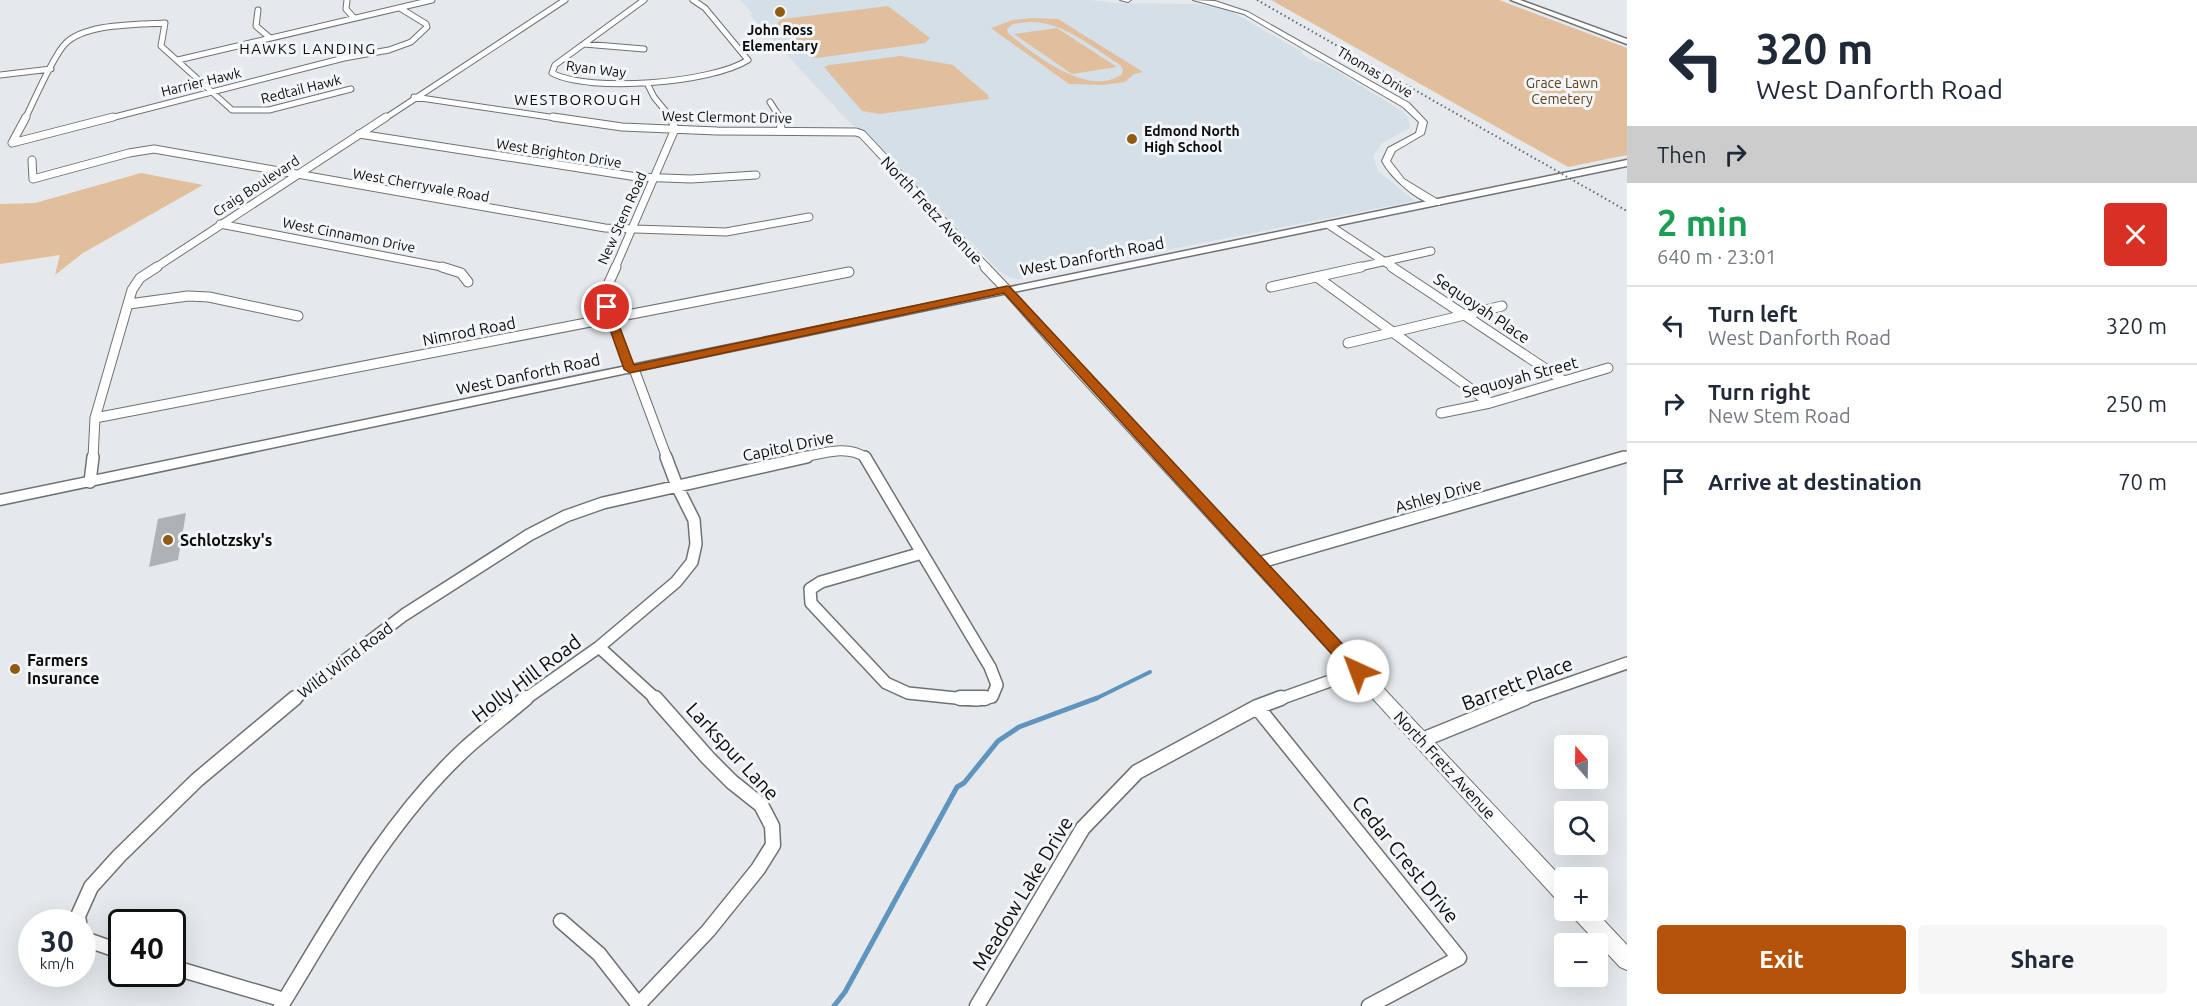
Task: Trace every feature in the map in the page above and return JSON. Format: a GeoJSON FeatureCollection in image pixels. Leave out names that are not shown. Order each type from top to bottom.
{"type":"FeatureCollection","features":[{"type":"Feature","properties":{"kind":"main road"},"geometry":{"type":"LineString","coordinates":[[1514,0],[1627,42]]}},
{"type":"Feature","properties":{"kind":"main road","name":"West Danforth Road"},"geometry":{"type":"LineString","coordinates":[[0,500],[1627,163]]}},
{"type":"Feature","properties":{"kind":"street"},"geometry":{"type":"LineString","coordinates":[[347,0],[346,9],[354,18]]}},
{"type":"Feature","properties":{"kind":"street"},"geometry":{"type":"LineString","coordinates":[[178,60],[432,0]]}},
{"type":"Feature","properties":{"kind":"street","name":"Craig Boulevard"},"geometry":{"type":"LineString","coordinates":[[90,482],[94,461],[91,438],[95,418],[132,290],[140,278],[565,0]]}},
{"type":"Feature","properties":{"kind":"street","name":"Ryan Way"},"geometry":{"type":"LineString","coordinates":[[644,0],[552,68],[552,73],[559,77],[590,81],[648,85]]}},
{"type":"Feature","properties":{"kind":"street"},"geometry":{"type":"LineString","coordinates":[[675,129],[671,115],[654,98],[648,85],[734,69],[748,60],[705,8],[693,0]]}},
{"type":"Feature","properties":{"kind":"street"},"geometry":{"type":"LineString","coordinates":[[1123,0],[1128,0]]}},
{"type":"Feature","properties":{"kind":"street","name":"Thomas Drive"},"geometry":{"type":"LineString","coordinates":[[1196,0],[1215,3],[1246,13],[1406,105],[1418,115],[1423,122],[1420,134],[1391,150],[1386,160],[1395,175],[1406,185],[1437,203]]}},
{"type":"Feature","properties":{"kind":"street","name":"Harrier Hawk"},"geometry":{"type":"LineString","coordinates":[[51,69],[12,143],[344,58],[381,53],[397,48],[427,27],[426,24],[400,8]]}},
{"type":"Feature","properties":{"kind":"street"},"geometry":{"type":"LineString","coordinates":[[258,10],[256,26],[270,38]]}},
{"type":"Feature","properties":{"kind":"street","name":"Redtail Hawk"},"geometry":{"type":"LineString","coordinates":[[51,69],[64,45],[78,34],[165,23],[161,46],[232,110],[249,112],[289,107],[351,89]]}},
{"type":"Feature","properties":{"kind":"street"},"geometry":{"type":"LineString","coordinates":[[584,44],[644,49]]}},
{"type":"Feature","properties":{"kind":"street"},"geometry":{"type":"LineString","coordinates":[[0,75],[51,69]]}},
{"type":"Feature","properties":{"kind":"street","name":"West Clermont Drive"},"geometry":{"type":"LineString","coordinates":[[414,97],[603,125],[675,129],[851,130],[862,134]]}},
{"type":"Feature","properties":{"kind":"street"},"geometry":{"type":"LineString","coordinates":[[770,102],[781,119],[781,130]]}},
{"type":"Feature","properties":{"kind":"street","name":"New Stem Road"},"geometry":{"type":"LineString","coordinates":[[632,369],[611,320],[606,290],[675,129]]}},
{"type":"Feature","properties":{"kind":"street","name":"West Brighton Drive"},"geometry":{"type":"LineString","coordinates":[[359,134],[637,177],[691,179],[756,175]]}},
{"type":"Feature","properties":{"kind":"street","name":"North Fretz Avenue"},"geometry":{"type":"LineString","coordinates":[[862,134],[1554,882]]}},
{"type":"Feature","properties":{"kind":"street","name":"West Cherryvale Road"},"geometry":{"type":"LineString","coordinates":[[32,160],[33,179],[129,153],[154,149],[576,224],[633,229],[726,232],[808,217]]}},
{"type":"Feature","properties":{"kind":"street","name":"West Cinnamon Drive"},"geometry":{"type":"LineString","coordinates":[[220,225],[444,267],[461,273],[468,282]]}},
{"type":"Feature","properties":{"kind":"street","name":"Sequoyah Place"},"geometry":{"type":"LineString","coordinates":[[1329,225],[1564,381]]}},
{"type":"Feature","properties":{"kind":"street","name":"Sequoyah Place"},"geometry":{"type":"LineString","coordinates":[[1271,287],[1431,251]]}},
{"type":"Feature","properties":{"kind":"street","name":"Nimrod Road"},"geometry":{"type":"LineString","coordinates":[[95,418],[611,320],[849,272]]}},
{"type":"Feature","properties":{"kind":"street"},"geometry":{"type":"LineString","coordinates":[[1317,277],[1490,403]]}},
{"type":"Feature","properties":{"kind":"street"},"geometry":{"type":"LineString","coordinates":[[129,304],[188,296],[209,297],[298,316]]}},
{"type":"Feature","properties":{"kind":"street"},"geometry":{"type":"LineString","coordinates":[[1348,343],[1502,306]]}},
{"type":"Feature","properties":{"kind":"street","name":"Sequoyah Street"},"geometry":{"type":"LineString","coordinates":[[1441,414],[1490,403],[1608,368]]}},
{"type":"Feature","properties":{"kind":"street","name":"Holly Hill Road"},"geometry":{"type":"LineString","coordinates":[[283,1003],[364,870],[419,799],[465,749],[526,698],[599,647],[676,582],[692,562],[696,544],[694,520],[677,486],[632,369]]}},
{"type":"Feature","properties":{"kind":"street","name":"Capitol Drive"},"geometry":{"type":"LineString","coordinates":[[677,486],[840,450],[853,451],[865,457],[923,553],[990,667],[997,685],[992,697],[976,700],[908,693],[886,683],[811,603],[810,589],[821,582],[923,553]]}},
{"type":"Feature","properties":{"kind":"street","name":"Ashley Drive"},"geometry":{"type":"LineString","coordinates":[[1258,563],[1627,456]]}},
{"type":"Feature","properties":{"kind":"street","name":"Wild Wind Road"},"geometry":{"type":"LineString","coordinates":[[81,909],[91,887],[119,856],[197,780],[282,708],[404,615],[529,535],[566,516],[603,503],[677,486]]}},
{"type":"Feature","properties":{"kind":"street","name":"Larkspur Lane"},"geometry":{"type":"LineString","coordinates":[[599,647],[667,709],[708,758],[761,806],[772,826],[772,845],[758,870],[708,931],[638,1005]]}},
{"type":"Feature","properties":{"kind":"street","name":"Barrett Place"},"geometry":{"type":"LineString","coordinates":[[1422,740],[1523,699],[1627,663]]}},
{"type":"Feature","properties":{"kind":"street","name":"Meadow Lake Drive"},"geometry":{"type":"LineString","coordinates":[[977,1006],[1083,828],[1137,772],[1257,707],[1358,671]]}},
{"type":"Feature","properties":{"kind":"street","name":"Cedar Crest Drive"},"geometry":{"type":"LineString","coordinates":[[1257,707],[1459,958],[1369,1006]]}},
{"type":"Feature","properties":{"kind":"street"},"geometry":{"type":"LineString","coordinates":[[561,921],[599,954],[638,1005]]}},
{"type":"Feature","properties":{"kind":"street"},"geometry":{"type":"LineString","coordinates":[[1590,921],[1627,960]]}},
{"type":"Feature","properties":{"kind":"street"},"geometry":{"type":"LineString","coordinates":[[186,972],[283,1003]]}},
{"type":"Feature","properties":{"kind":"shaded area","name":"Edmond North High School"},"geometry":{"type":"Polygon","coordinates":[[[740,0],[1090,0],[1116,3],[1195,4],[1225,8],[1302,52],[1311,60],[1325,64],[1402,111],[1408,117],[1410,128],[1382,143],[1373,156],[1378,171],[1415,201],[1019,279],[1011,278],[1000,272],[868,134],[851,124],[750,15],[753,14],[740,0]]]}},
{"type":"Feature","properties":{"kind":"green space","name":"Grace Lawn Cemetery"},"geometry":{"type":"Polygon","coordinates":[[[1271,0],[1499,0],[1627,48],[1627,155],[1568,167],[1271,0]]]}},
{"type":"Feature","properties":{"kind":"green space"},"geometry":{"type":"Polygon","coordinates":[[[888,6],[930,38],[925,43],[817,58],[810,57],[777,23],[783,19],[888,6]]]}},
{"type":"Feature","properties":{"kind":"green space"},"geometry":{"type":"Polygon","coordinates":[[[1058,19],[1143,72],[1134,74],[1125,82],[1104,85],[1069,84],[991,28],[1013,20],[1058,19]],[[1041,23],[1013,24],[1007,29],[1008,33],[1046,62],[1078,78],[1094,81],[1109,80],[1122,74],[1123,69],[1119,64],[1076,36],[1041,23]]]}},
{"type":"Feature","properties":{"kind":"green space"},"geometry":{"type":"Polygon","coordinates":[[[1057,28],[1117,67],[1072,74],[1014,34],[1057,28]]]}},
{"type":"Feature","properties":{"kind":"green space"},"geometry":{"type":"Polygon","coordinates":[[[901,56],[953,65],[988,95],[989,99],[880,114],[862,111],[824,67],[901,56]]]}},
{"type":"Feature","properties":{"kind":"green space"},"geometry":{"type":"Polygon","coordinates":[[[141,173],[203,185],[83,253],[55,275],[60,255],[0,264],[0,204],[35,203],[141,173]]]}},
{"type":"Feature","properties":{"kind":"building","name":"Schlotzsky's"},"geometry":{"type":"Polygon","coordinates":[[[186,513],[178,560],[149,567],[158,519],[186,513]]]}},
{"type":"Feature","properties":{"kind":"waterway"},"geometry":{"type":"LineString","coordinates":[[1093,700],[1150,672]]}},
{"type":"Feature","properties":{"kind":"waterway"},"geometry":{"type":"LineString","coordinates":[[834,1006],[845,992],[957,787],[964,783],[998,741],[1019,727],[1097,698]]}},
{"type":"Feature","properties":{"kind":"railway"},"geometry":{"type":"LineString","coordinates":[[1257,0],[1627,211]]}},
{"type":"Feature","properties":{"kind":"place","name":"John Ross Elementary"},"geometry":{"type":"Point","coordinates":[780,12]}},
{"type":"Feature","properties":{"kind":"place","name":"Edmond North High School"},"geometry":{"type":"Point","coordinates":[1132,139]}},
{"type":"Feature","properties":{"kind":"place","name":"Schlotzsky's"},"geometry":{"type":"Point","coordinates":[168,540]}},
{"type":"Feature","properties":{"kind":"place","name":"Farmers Insurance"},"geometry":{"type":"Point","coordinates":[15,669]}},
{"type":"Feature","properties":{"kind":"district","name":"HAWKS LANDING"},"geometry":{"type":"Point","coordinates":[308,48]}},
{"type":"Feature","properties":{"kind":"district","name":"WESTBOROUGH"},"geometry":{"type":"Point","coordinates":[578,99]}},
{"type":"Feature","properties":{"kind":"route"},"geometry":{"type":"LineString","coordinates":[[607,307],[630,369],[1007,290],[1066,357],[1358,671]]}}]}
